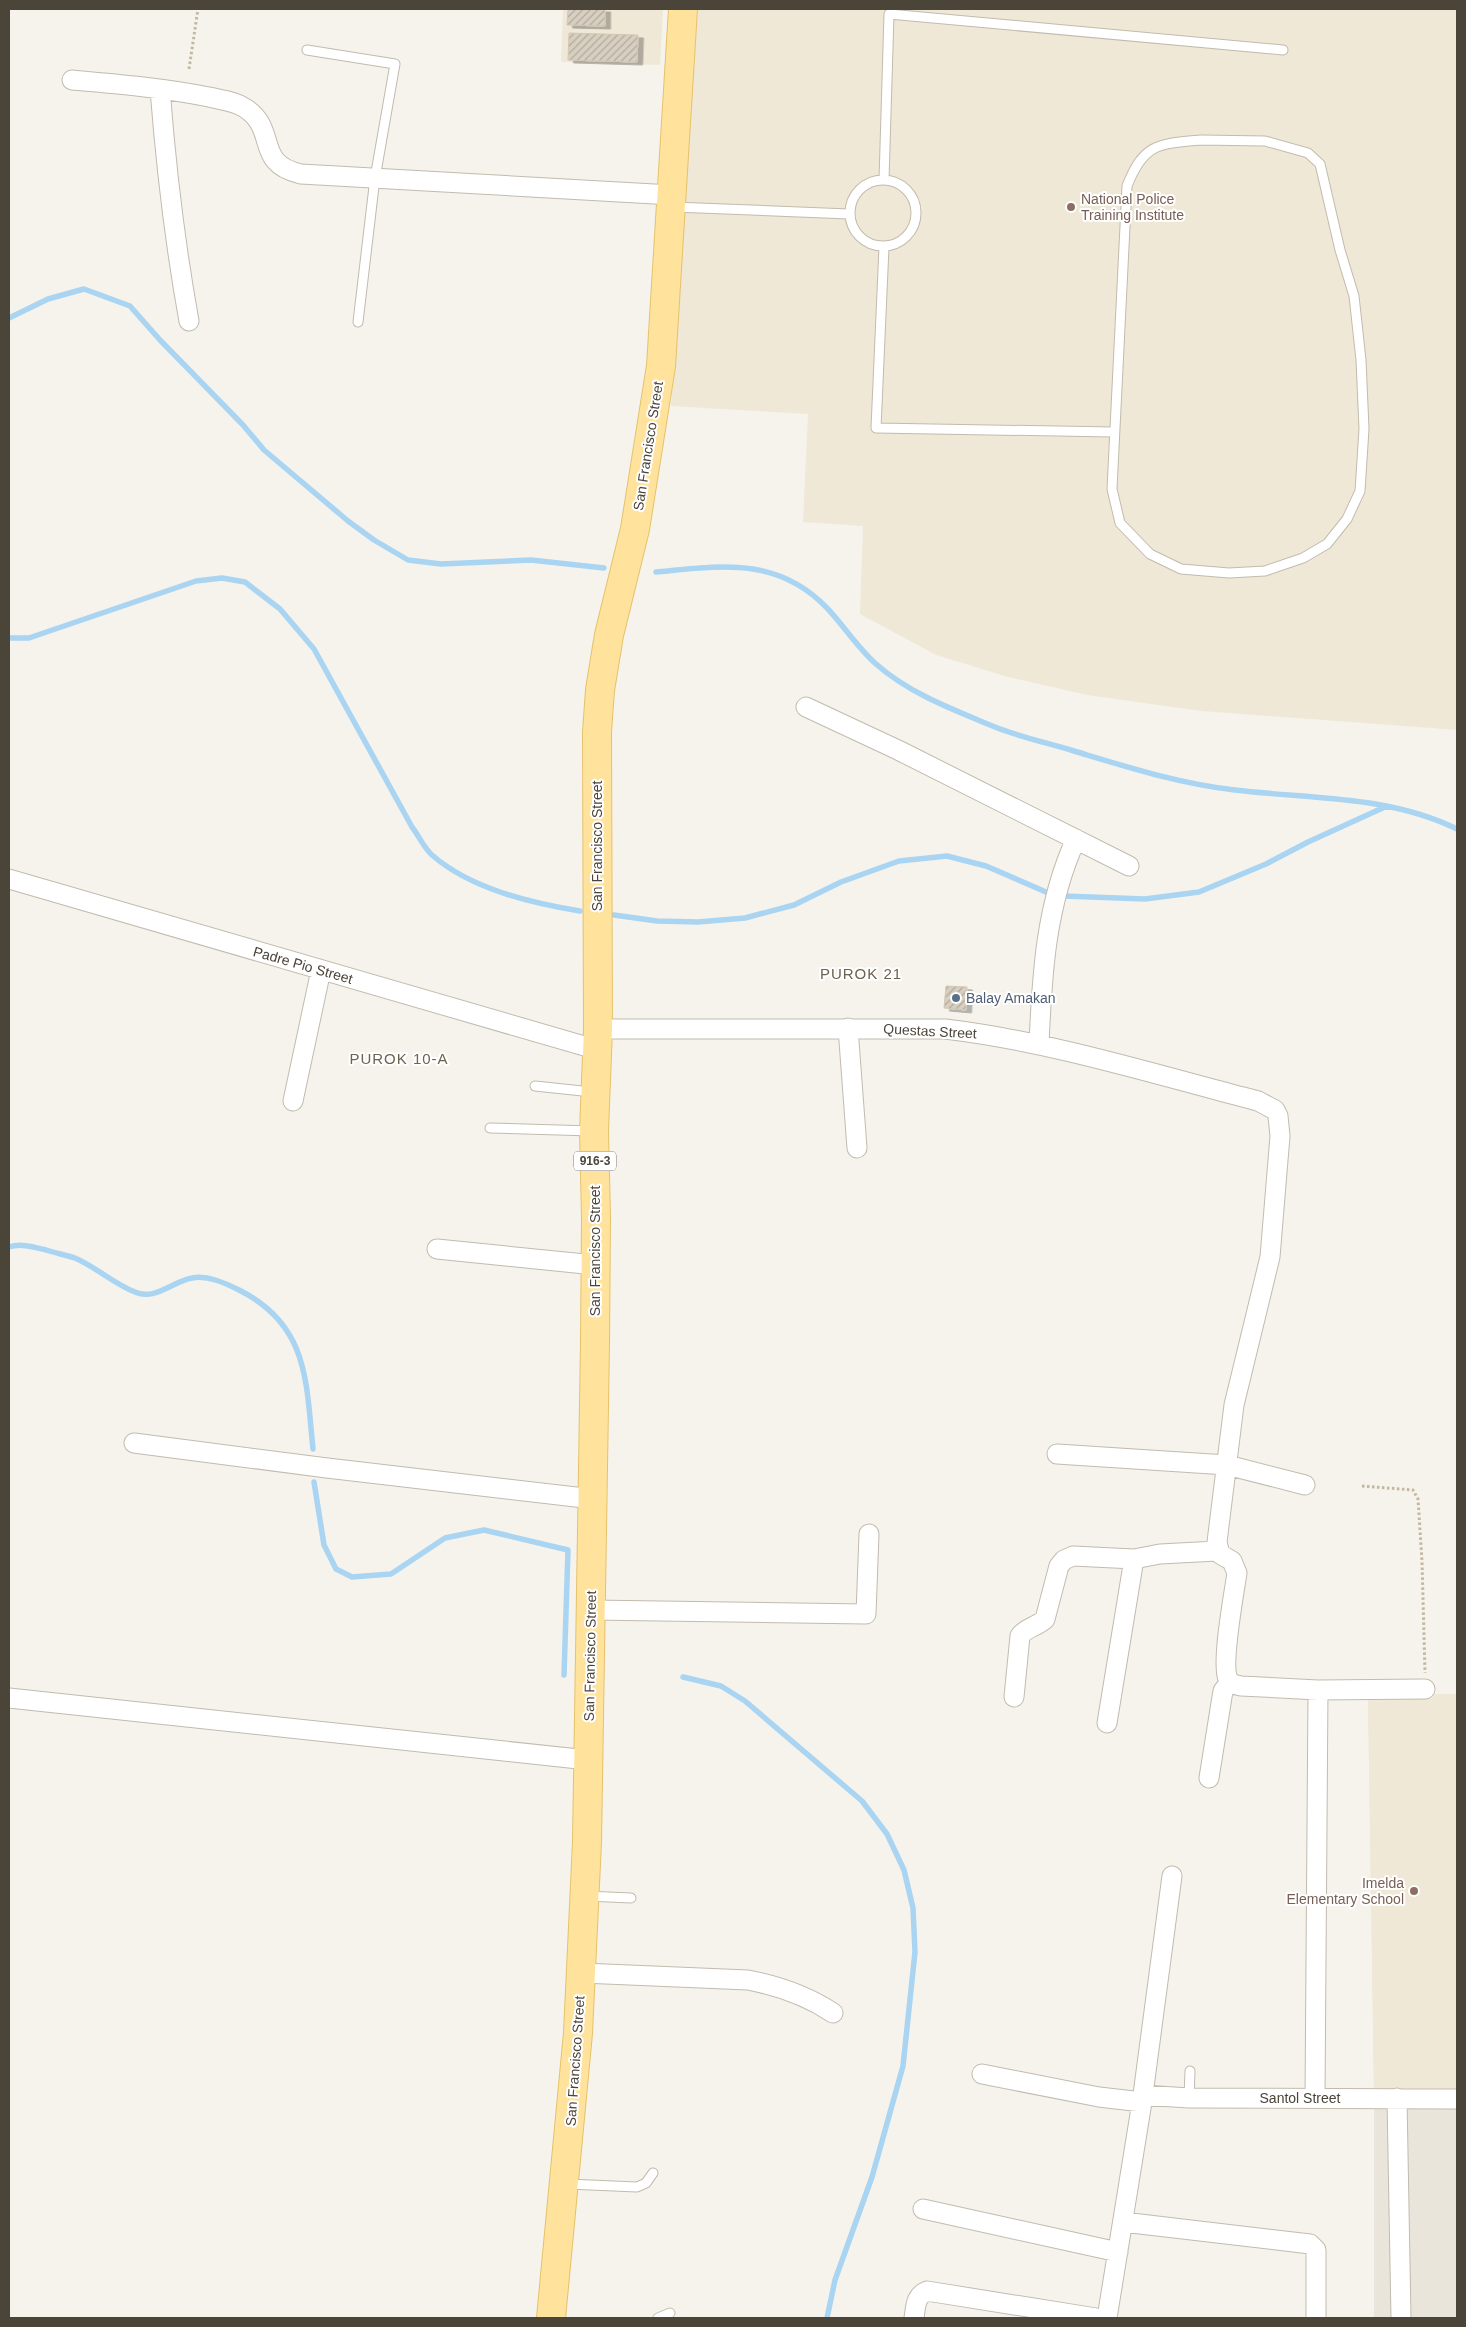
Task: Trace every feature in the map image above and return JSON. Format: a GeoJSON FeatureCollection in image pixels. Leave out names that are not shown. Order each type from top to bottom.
{"type":"FeatureCollection","features":[{"type":"Feature","properties":{"kind":"main road","name":"San Francisco Street"},"geometry":{"type":"LineString","coordinates":[[551,2318],[565,2184],[582,1973],[593,1499],[594,1131],[598,1040],[597,796],[600,690],[609,635],[634,529],[654,416],[664,322],[683,9]]}},
{"type":"Feature","properties":{"kind":"street"},"geometry":{"type":"LineString","coordinates":[[72,80],[160,89],[228,101],[243,107],[254,114],[263,129],[274,161],[286,170],[301,174],[671,201]]}},
{"type":"Feature","properties":{"kind":"street"},"geometry":{"type":"LineString","coordinates":[[160,89],[174,237],[189,321]]}},
{"type":"Feature","properties":{"kind":"street"},"geometry":{"type":"LineString","coordinates":[[806,707],[907,754],[1129,866]]}},
{"type":"Feature","properties":{"kind":"street"},"geometry":{"type":"LineString","coordinates":[[1038,1044],[1045,948],[1065,864],[1076,839]]}},
{"type":"Feature","properties":{"kind":"street","name":"Padre Pio Street"},"geometry":{"type":"LineString","coordinates":[[9,879],[321,970],[598,1040]]}},
{"type":"Feature","properties":{"kind":"street"},"geometry":{"type":"LineString","coordinates":[[293,1101],[321,970]]}},
{"type":"Feature","properties":{"kind":"street"},"geometry":{"type":"LineString","coordinates":[[848,1028],[857,1148]]}},
{"type":"Feature","properties":{"kind":"street","name":"Questas Street"},"geometry":{"type":"LineString","coordinates":[[598,1040],[848,1028],[945,1029],[990,1034],[1038,1044],[1258,1101],[1275,1110],[1278,1116],[1280,1136],[1270,1257],[1234,1405],[1227,1465]]}},
{"type":"Feature","properties":{"kind":"street"},"geometry":{"type":"LineString","coordinates":[[437,1249],[595,1266]]}},
{"type":"Feature","properties":{"kind":"street"},"geometry":{"type":"LineString","coordinates":[[134,1443],[336,1470],[593,1499]]}},
{"type":"Feature","properties":{"kind":"street"},"geometry":{"type":"LineString","coordinates":[[1057,1454],[1227,1465],[1306,1485]]}},
{"type":"Feature","properties":{"kind":"street"},"geometry":{"type":"LineString","coordinates":[[1227,1465],[1218,1532],[1218,1551],[1232,1561],[1237,1573],[1226,1663],[1226,1674],[1230,1682],[1241,1686],[1318,1690],[1425,1689]]}},
{"type":"Feature","properties":{"kind":"street"},"geometry":{"type":"LineString","coordinates":[[591,1610],[866,1614],[869,1534]]}},
{"type":"Feature","properties":{"kind":"street"},"geometry":{"type":"LineString","coordinates":[[1014,1697],[1020,1636],[1024,1630],[1039,1625],[1044,1619],[1059,1566],[1064,1560],[1074,1556],[1134,1559],[1160,1554],[1218,1551]]}},
{"type":"Feature","properties":{"kind":"street"},"geometry":{"type":"LineString","coordinates":[[1107,1723],[1134,1559]]}},
{"type":"Feature","properties":{"kind":"street"},"geometry":{"type":"LineString","coordinates":[[1209,1778],[1223,1691],[1230,1682]]}},
{"type":"Feature","properties":{"kind":"street"},"geometry":{"type":"LineString","coordinates":[[1315,2098],[1318,1690]]}},
{"type":"Feature","properties":{"kind":"street"},"geometry":{"type":"LineString","coordinates":[[9,1698],[588,1760]]}},
{"type":"Feature","properties":{"kind":"street"},"geometry":{"type":"LineString","coordinates":[[1107,2318],[1142,2098],[1172,1876]]}},
{"type":"Feature","properties":{"kind":"street"},"geometry":{"type":"LineString","coordinates":[[582,1973],[748,1980],[772,1985],[806,1996],[833,2013]]}},
{"type":"Feature","properties":{"kind":"street","name":"Santol Street"},"geometry":{"type":"LineString","coordinates":[[982,2074],[1099,2097],[1457,2099]]}},
{"type":"Feature","properties":{"kind":"street"},"geometry":{"type":"LineString","coordinates":[[1397,2098],[1400,2318]]}},
{"type":"Feature","properties":{"kind":"street"},"geometry":{"type":"LineString","coordinates":[[924,2209],[1118,2252]]}},
{"type":"Feature","properties":{"kind":"street"},"geometry":{"type":"LineString","coordinates":[[1123,2222],[1310,2244],[1316,2250],[1316,2318]]}},
{"type":"Feature","properties":{"kind":"street"},"geometry":{"type":"LineString","coordinates":[[914,2318],[916,2300],[921,2293],[927,2291],[1096,2318]]}},
{"type":"Feature","properties":{"kind":"lane"},"geometry":{"type":"LineString","coordinates":[[884,180],[889,14],[1282,50]]}},
{"type":"Feature","properties":{"kind":"lane"},"geometry":{"type":"LineString","coordinates":[[307,50],[395,64],[374,178],[358,322]]}},
{"type":"Feature","properties":{"kind":"lane"},"geometry":{"type":"LineString","coordinates":[[1201,140],[1265,141],[1308,153],[1320,164],[1340,250],[1354,296],[1362,360],[1364,429],[1360,491],[1347,519],[1326,544],[1303,558],[1265,570],[1229,573],[1181,569],[1150,554],[1120,523],[1112,489],[1113,432],[1124,209],[1127,186],[1135,166],[1146,153],[1165,143],[1201,140]]}},
{"type":"Feature","properties":{"kind":"lane"},"geometry":{"type":"LineString","coordinates":[[884,180],[896,182],[909,193],[916,208],[916,219],[912,230],[905,239],[884,247],[863,241],[851,224],[849,214],[853,196],[859,189],[867,184],[884,180]]}},
{"type":"Feature","properties":{"kind":"lane"},"geometry":{"type":"LineString","coordinates":[[671,201],[849,214]]}},
{"type":"Feature","properties":{"kind":"lane"},"geometry":{"type":"LineString","coordinates":[[884,247],[876,428],[1113,432]]}},
{"type":"Feature","properties":{"kind":"lane"},"geometry":{"type":"LineString","coordinates":[[536,1086],[596,1092]]}},
{"type":"Feature","properties":{"kind":"lane"},"geometry":{"type":"LineString","coordinates":[[490,1128],[594,1131]]}},
{"type":"Feature","properties":{"kind":"lane"},"geometry":{"type":"LineString","coordinates":[[584,1896],[631,1898]]}},
{"type":"Feature","properties":{"kind":"lane"},"geometry":{"type":"LineString","coordinates":[[1188,2098],[1190,2071]]}},
{"type":"Feature","properties":{"kind":"lane"},"geometry":{"type":"LineString","coordinates":[[565,2184],[637,2187],[646,2183],[653,2173]]}},
{"type":"Feature","properties":{"kind":"lane"},"geometry":{"type":"LineString","coordinates":[[658,2318],[670,2313]]}},
{"type":"Feature","properties":{"kind":"path"},"geometry":{"type":"LineString","coordinates":[[189,69],[198,9]]}},
{"type":"Feature","properties":{"kind":"path"},"geometry":{"type":"LineString","coordinates":[[1362,1486],[1413,1490],[1418,1499],[1422,1561],[1425,1689]]}},
{"type":"Feature","properties":{"kind":"shaded area"},"geometry":{"type":"Polygon","coordinates":[[[563,9],[663,9],[660,65],[561,62],[563,9]]]}},
{"type":"Feature","properties":{"kind":"shaded area","name":"National Police Training Institute"},"geometry":{"type":"Polygon","coordinates":[[[698,9],[1457,9],[1457,730],[1201,711],[1087,695],[1008,677],[936,655],[860,614],[863,526],[803,522],[808,414],[671,406],[698,9]]]}},
{"type":"Feature","properties":{"kind":"shaded area","name":"Imelda Elementary School"},"geometry":{"type":"Polygon","coordinates":[[[1368,1694],[1457,1694],[1457,2318],[1374,2318],[1374,2089],[1368,1694]]]}},
{"type":"Feature","properties":{"kind":"shaded area","name":"Imelda Elementary School"},"geometry":{"type":"Polygon","coordinates":[[[1368,1694],[1457,1694],[1457,2090],[1374,2089],[1368,1694]]]}},
{"type":"Feature","properties":{"kind":"building"},"geometry":{"type":"Polygon","coordinates":[[[568,9],[605,9],[605,26],[567,25],[568,9]]]}},
{"type":"Feature","properties":{"kind":"building"},"geometry":{"type":"Polygon","coordinates":[[[569,33],[638,35],[637,62],[568,60],[569,33]]]}},
{"type":"Feature","properties":{"kind":"building"},"geometry":{"type":"Polygon","coordinates":[[[946,986],[967,987],[966,1010],[944,1008],[946,986]]]}},
{"type":"Feature","properties":{"kind":"waterway"},"geometry":{"type":"LineString","coordinates":[[9,318],[48,299],[84,289],[130,306],[160,340],[243,425],[264,450],[348,521],[374,540],[408,560],[441,564],[531,560],[604,568]]}},
{"type":"Feature","properties":{"kind":"waterway"},"geometry":{"type":"LineString","coordinates":[[656,572],[725,567],[747,568],[768,572],[788,580],[808,591],[827,608],[863,651],[889,675],[918,693],[948,708],[1014,734],[1134,769],[1194,784],[1376,804],[1431,818],[1457,829]]}},
{"type":"Feature","properties":{"kind":"waterway"},"geometry":{"type":"LineString","coordinates":[[9,638],[29,638],[196,581],[222,578],[245,582],[280,609],[314,649],[412,827],[432,855],[448,867],[483,886],[522,899],[580,911]]}},
{"type":"Feature","properties":{"kind":"waterway"},"geometry":{"type":"LineString","coordinates":[[1063,896],[1145,899],[1199,892],[1266,864],[1308,842],[1387,806]]}},
{"type":"Feature","properties":{"kind":"waterway"},"geometry":{"type":"LineString","coordinates":[[614,915],[657,921],[698,922],[745,918],[794,905],[841,882],[899,861],[947,856],[986,866],[1046,892]]}},
{"type":"Feature","properties":{"kind":"waterway"},"geometry":{"type":"LineString","coordinates":[[9,1247],[27,1246],[75,1258],[120,1285],[142,1294],[157,1292],[185,1280],[198,1277],[216,1280],[228,1285],[262,1304],[279,1320],[291,1338],[300,1358],[305,1378],[313,1449]]}},
{"type":"Feature","properties":{"kind":"waterway"},"geometry":{"type":"LineString","coordinates":[[314,1482],[324,1545],[336,1569],[352,1577],[391,1574],[445,1538],[484,1530],[568,1550],[564,1675]]}},
{"type":"Feature","properties":{"kind":"waterway"},"geometry":{"type":"LineString","coordinates":[[683,1677],[721,1686],[745,1701],[862,1801],[887,1834],[904,1870],[913,1908],[915,1952],[903,2066],[872,2177],[835,2280],[827,2318]]}},
{"type":"Feature","properties":{"kind":"place","name":"National Police Training Institute"},"geometry":{"type":"Point","coordinates":[1071,207]}},
{"type":"Feature","properties":{"kind":"place","name":"Balay Amakan"},"geometry":{"type":"Point","coordinates":[956,998]}},
{"type":"Feature","properties":{"kind":"place","name":"Imelda Elementary School"},"geometry":{"type":"Point","coordinates":[1414,1891]}},
{"type":"Feature","properties":{"kind":"district","name":"PUROK 21"},"geometry":{"type":"Point","coordinates":[861,973]}},
{"type":"Feature","properties":{"kind":"district","name":"PUROK 10-A"},"geometry":{"type":"Point","coordinates":[399,1058]}}]}
